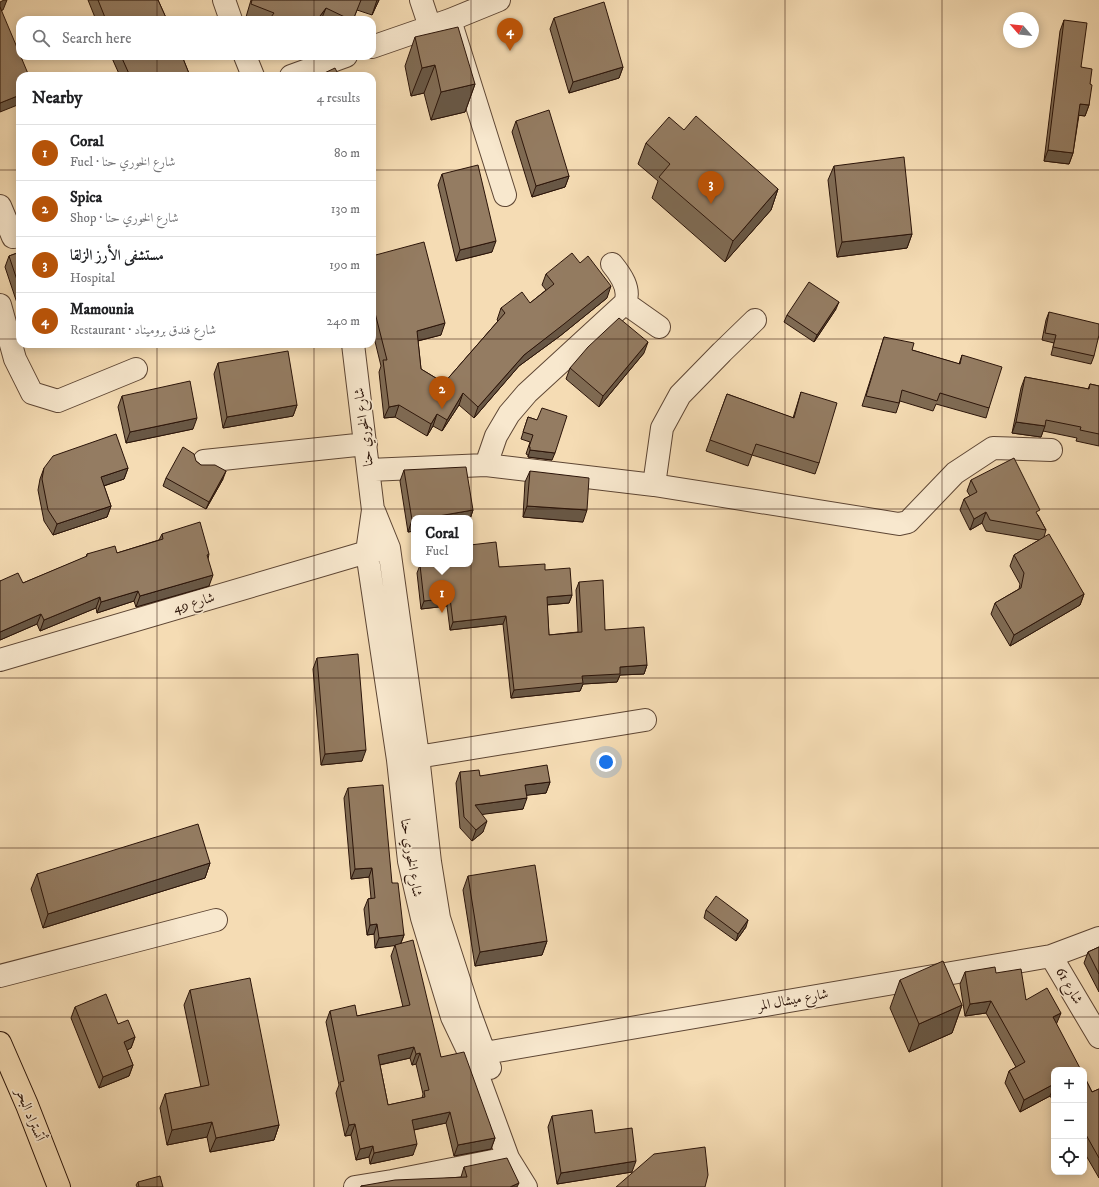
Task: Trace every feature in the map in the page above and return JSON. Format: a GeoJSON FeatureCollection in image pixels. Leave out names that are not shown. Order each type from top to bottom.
{"type":"FeatureCollection","features":[{"type":"Feature","properties":{"kind":"highway","name":"أتستراد البحر"},"geometry":{"type":"LineString","coordinates":[[0,1042],[27,1105],[59,1187]]}},
{"type":"Feature","properties":{"kind":"street"},"geometry":{"type":"LineString","coordinates":[[224,0],[230,16]]}},
{"type":"Feature","properties":{"kind":"street"},"geometry":{"type":"LineString","coordinates":[[421,0],[440,23],[505,196]]}},
{"type":"Feature","properties":{"kind":"street"},"geometry":{"type":"LineString","coordinates":[[376,46],[499,0]]}},
{"type":"Feature","properties":{"kind":"street"},"geometry":{"type":"LineString","coordinates":[[247,60],[251,72]]}},
{"type":"Feature","properties":{"kind":"street"},"geometry":{"type":"LineString","coordinates":[[302,72],[335,60]]}},
{"type":"Feature","properties":{"kind":"street"},"geometry":{"type":"LineString","coordinates":[[0,206],[11,238]]}},
{"type":"Feature","properties":{"kind":"street"},"geometry":{"type":"LineString","coordinates":[[486,465],[496,436],[509,414],[527,393],[625,303],[628,297],[625,285],[619,273],[612,264]]}},
{"type":"Feature","properties":{"kind":"street"},"geometry":{"type":"LineString","coordinates":[[625,303],[659,327]]}},
{"type":"Feature","properties":{"kind":"street"},"geometry":{"type":"LineString","coordinates":[[0,305],[15,359],[32,393],[58,401],[136,369]]}},
{"type":"Feature","properties":{"kind":"street"},"geometry":{"type":"LineString","coordinates":[[654,485],[662,428],[680,395],[755,320]]}},
{"type":"Feature","properties":{"kind":"street","name":"شارع الخوري حنا"},"geometry":{"type":"LineString","coordinates":[[354,348],[373,510],[368,552],[430,862],[439,918],[469,1011],[485,1053],[527,1187]]}},
{"type":"Feature","properties":{"kind":"street"},"geometry":{"type":"LineString","coordinates":[[204,461],[366,444]]}},
{"type":"Feature","properties":{"kind":"street"},"geometry":{"type":"LineString","coordinates":[[369,470],[486,465],[654,485],[899,524],[908,522],[955,473],[993,448],[1051,450]]}},
{"type":"Feature","properties":{"kind":"street","name":"شارع الخوري حنا"},"geometry":{"type":"LineString","coordinates":[[373,510],[389,548],[408,758],[410,861],[422,918],[452,1017],[471,1057],[508,1158],[527,1187]]}},
{"type":"Feature","properties":{"kind":"street","name":"شارع 49"},"geometry":{"type":"LineString","coordinates":[[0,660],[368,552],[389,548]]}},
{"type":"Feature","properties":{"kind":"street"},"geometry":{"type":"LineString","coordinates":[[408,758],[645,720]]}},
{"type":"Feature","properties":{"kind":"street"},"geometry":{"type":"LineString","coordinates":[[0,976],[216,920]]}},
{"type":"Feature","properties":{"kind":"street","name":"شارع ميشال المر"},"geometry":{"type":"LineString","coordinates":[[485,1053],[1051,956],[1099,938]]}},
{"type":"Feature","properties":{"kind":"street","name":"شارع 61"},"geometry":{"type":"LineString","coordinates":[[1051,956],[1099,1037]]}},
{"type":"Feature","properties":{"kind":"street"},"geometry":{"type":"LineString","coordinates":[[355,1187],[508,1158]]}},
{"type":"Feature","properties":{"kind":"building"},"geometry":{"type":"Polygon","coordinates":[[[98,0],[158,0],[165,16],[104,16],[98,0]]]}},
{"type":"Feature","properties":{"kind":"building"},"geometry":{"type":"Polygon","coordinates":[[[252,0],[361,0],[355,16],[343,16],[326,8],[320,16],[272,16],[274,13],[251,4],[252,0]]]}},
{"type":"Feature","properties":{"kind":"building"},"geometry":{"type":"Polygon","coordinates":[[[604,2],[623,67],[573,82],[554,18],[604,2]]]}},
{"type":"Feature","properties":{"kind":"building"},"geometry":{"type":"Polygon","coordinates":[[[0,7],[16,45],[16,60],[22,60],[27,72],[16,72],[16,97],[0,103],[0,7]]]}},
{"type":"Feature","properties":{"kind":"building"},"geometry":{"type":"Polygon","coordinates":[[[1064,20],[1087,23],[1081,67],[1092,69],[1090,84],[1092,85],[1089,105],[1080,104],[1073,153],[1048,150],[1064,20]]]}},
{"type":"Feature","properties":{"kind":"building"},"geometry":{"type":"Polygon","coordinates":[[[458,27],[475,84],[441,92],[435,65],[422,68],[415,37],[458,27]]]}},
{"type":"Feature","properties":{"kind":"building"},"geometry":{"type":"Polygon","coordinates":[[[123,60],[184,60],[188,72],[128,72],[123,60]]]}},
{"type":"Feature","properties":{"kind":"building"},"geometry":{"type":"Polygon","coordinates":[[[335,68],[337,72],[326,72],[335,68]]]}},
{"type":"Feature","properties":{"kind":"building"},"geometry":{"type":"Polygon","coordinates":[[[549,110],[569,176],[536,186],[516,121],[549,110]]]}},
{"type":"Feature","properties":{"kind":"building"},"geometry":{"type":"Polygon","coordinates":[[[696,116],[778,189],[733,241],[659,177],[670,164],[646,143],[669,117],[684,130],[696,116]]]}},
{"type":"Feature","properties":{"kind":"building"},"geometry":{"type":"Polygon","coordinates":[[[904,157],[912,234],[842,242],[834,166],[904,157]]]}},
{"type":"Feature","properties":{"kind":"building"},"geometry":{"type":"Polygon","coordinates":[[[478,165],[496,241],[460,250],[442,174],[478,165]]]}},
{"type":"Feature","properties":{"kind":"building"},"geometry":{"type":"Polygon","coordinates":[[[424,242],[445,323],[417,331],[421,369],[444,383],[505,313],[501,308],[522,292],[530,303],[554,284],[546,274],[572,253],[580,263],[588,256],[611,286],[524,355],[478,407],[463,393],[447,420],[437,414],[431,424],[399,405],[389,407],[383,360],[387,360],[376,317],[376,255],[424,242]]]}},
{"type":"Feature","properties":{"kind":"building"},"geometry":{"type":"Polygon","coordinates":[[[16,253],[16,277],[9,256],[16,253]]]}},
{"type":"Feature","properties":{"kind":"building"},"geometry":{"type":"Polygon","coordinates":[[[809,282],[839,302],[817,335],[787,315],[809,282]]]}},
{"type":"Feature","properties":{"kind":"building"},"geometry":{"type":"Polygon","coordinates":[[[1049,312],[1099,324],[1099,335],[1094,356],[1053,347],[1056,335],[1045,333],[1049,312]]]}},
{"type":"Feature","properties":{"kind":"building"},"geometry":{"type":"Polygon","coordinates":[[[619,318],[648,342],[603,396],[570,368],[588,347],[619,318]]]}},
{"type":"Feature","properties":{"kind":"building"},"geometry":{"type":"Polygon","coordinates":[[[884,337],[914,343],[912,350],[960,364],[962,355],[1002,367],[989,408],[940,393],[937,401],[902,390],[899,403],[866,396],[884,337]]]}},
{"type":"Feature","properties":{"kind":"building"},"geometry":{"type":"Polygon","coordinates":[[[288,351],[297,405],[227,417],[218,363],[288,351]]]}},
{"type":"Feature","properties":{"kind":"building"},"geometry":{"type":"Polygon","coordinates":[[[1025,377],[1089,389],[1090,384],[1099,386],[1099,434],[1080,430],[1081,427],[1046,420],[1045,426],[1016,422],[1025,377]]]}},
{"type":"Feature","properties":{"kind":"building"},"geometry":{"type":"Polygon","coordinates":[[[190,381],[197,418],[130,432],[122,396],[190,381]]]}},
{"type":"Feature","properties":{"kind":"building"},"geometry":{"type":"Polygon","coordinates":[[[801,392],[837,403],[819,463],[756,444],[752,455],[710,440],[727,394],[794,418],[801,392]]]}},
{"type":"Feature","properties":{"kind":"building"},"geometry":{"type":"Polygon","coordinates":[[[542,408],[567,416],[555,453],[530,450],[529,447],[533,435],[523,432],[528,417],[537,420],[542,408]]]}},
{"type":"Feature","properties":{"kind":"building"},"geometry":{"type":"Polygon","coordinates":[[[116,434],[128,468],[101,477],[111,506],[57,524],[48,510],[42,479],[44,468],[53,456],[116,434]]]}},
{"type":"Feature","properties":{"kind":"building"},"geometry":{"type":"Polygon","coordinates":[[[183,447],[194,454],[196,461],[201,465],[215,465],[226,471],[209,502],[166,478],[183,447]]]}},
{"type":"Feature","properties":{"kind":"building"},"geometry":{"type":"Polygon","coordinates":[[[1014,458],[1040,510],[1036,512],[1046,530],[990,520],[986,512],[974,519],[964,499],[977,492],[971,480],[1014,458]]]}},
{"type":"Feature","properties":{"kind":"building"},"geometry":{"type":"Polygon","coordinates":[[[466,467],[473,510],[444,515],[411,515],[404,470],[466,467]]]}},
{"type":"Feature","properties":{"kind":"building"},"geometry":{"type":"Polygon","coordinates":[[[530,471],[589,478],[587,510],[527,506],[530,471]]]}},
{"type":"Feature","properties":{"kind":"building"},"geometry":{"type":"Polygon","coordinates":[[[200,522],[213,575],[140,596],[138,591],[101,602],[100,597],[44,620],[41,614],[0,632],[0,581],[18,573],[23,583],[87,556],[87,554],[115,546],[117,553],[163,539],[162,534],[200,522]]]}},
{"type":"Feature","properties":{"kind":"building"},"geometry":{"type":"Polygon","coordinates":[[[1049,534],[1084,594],[1014,635],[995,603],[1021,588],[1024,573],[1014,555],[1049,534]]]}},
{"type":"Feature","properties":{"kind":"building"},"geometry":{"type":"Polygon","coordinates":[[[496,542],[499,567],[545,564],[545,570],[570,568],[572,595],[547,597],[549,635],[582,632],[579,582],[603,580],[605,630],[644,627],[647,665],[620,667],[620,674],[582,676],[583,683],[514,690],[506,616],[453,622],[450,598],[424,601],[420,567],[473,567],[473,545],[496,542]]]}},
{"type":"Feature","properties":{"kind":"building"},"geometry":{"type":"Polygon","coordinates":[[[358,654],[366,750],[325,754],[317,658],[358,654]]]}},
{"type":"Feature","properties":{"kind":"building"},"geometry":{"type":"Polygon","coordinates":[[[547,765],[550,782],[525,785],[527,798],[475,805],[487,821],[476,830],[464,817],[460,772],[479,770],[480,776],[547,765]]]}},
{"type":"Feature","properties":{"kind":"building"},"geometry":{"type":"Polygon","coordinates":[[[383,785],[392,883],[398,883],[404,935],[379,938],[377,924],[370,925],[368,899],[375,898],[372,868],[355,869],[348,788],[383,785]]]}},
{"type":"Feature","properties":{"kind":"building"},"geometry":{"type":"Polygon","coordinates":[[[198,824],[210,863],[48,914],[37,874],[198,824]]]}},
{"type":"Feature","properties":{"kind":"building"},"geometry":{"type":"Polygon","coordinates":[[[535,865],[547,941],[480,952],[468,876],[535,865]]]}},
{"type":"Feature","properties":{"kind":"building"},"geometry":{"type":"Polygon","coordinates":[[[716,896],[748,920],[738,934],[706,910],[716,896]]]}},
{"type":"Feature","properties":{"kind":"building"},"geometry":{"type":"Polygon","coordinates":[[[413,940],[441,1057],[464,1052],[495,1138],[458,1145],[450,1112],[412,1120],[417,1144],[374,1153],[373,1146],[360,1149],[355,1124],[349,1125],[340,1082],[344,1081],[330,1011],[355,1005],[357,1016],[410,1005],[395,945],[413,940]],[[414,1047],[378,1055],[388,1105],[425,1097],[424,1091],[429,1090],[420,1053],[416,1054],[414,1047]]]}},
{"type":"Feature","properties":{"kind":"building"},"geometry":{"type":"Polygon","coordinates":[[[1099,947],[1099,974],[1088,952],[1099,947]]]}},
{"type":"Feature","properties":{"kind":"building"},"geometry":{"type":"Polygon","coordinates":[[[943,961],[962,1005],[919,1024],[900,980],[943,961]]]}},
{"type":"Feature","properties":{"kind":"building"},"geometry":{"type":"Polygon","coordinates":[[[995,967],[996,973],[1021,969],[1026,1000],[1047,988],[1061,1013],[1053,1017],[1079,1067],[1051,1067],[1051,1086],[1024,1100],[1009,1071],[1025,1062],[991,1001],[970,1004],[965,972],[995,967]]]}},
{"type":"Feature","properties":{"kind":"building"},"geometry":{"type":"Polygon","coordinates":[[[250,978],[279,1125],[216,1138],[212,1122],[172,1130],[165,1094],[209,1085],[190,990],[250,978]]]}},
{"type":"Feature","properties":{"kind":"building"},"geometry":{"type":"Polygon","coordinates":[[[106,994],[118,1024],[128,1020],[135,1037],[124,1042],[133,1065],[103,1077],[75,1007],[106,994]]]}},
{"type":"Feature","properties":{"kind":"building"},"geometry":{"type":"Polygon","coordinates":[[[1087,1082],[1092,1092],[1099,1089],[1099,1158],[1087,1137],[1087,1082]]]}},
{"type":"Feature","properties":{"kind":"building"},"geometry":{"type":"Polygon","coordinates":[[[592,1110],[595,1133],[632,1128],[636,1161],[561,1173],[552,1116],[592,1110]]]}},
{"type":"Feature","properties":{"kind":"building"},"geometry":{"type":"Polygon","coordinates":[[[705,1147],[708,1175],[705,1187],[616,1187],[654,1154],[705,1147]]]}},
{"type":"Feature","properties":{"kind":"building"},"geometry":{"type":"Polygon","coordinates":[[[507,1158],[519,1183],[510,1187],[361,1187],[395,1180],[467,1177],[464,1167],[507,1158]]]}},
{"type":"Feature","properties":{"kind":"building"},"geometry":{"type":"Polygon","coordinates":[[[160,1176],[163,1187],[139,1187],[138,1182],[160,1176]]]}},
{"type":"Feature","properties":{"kind":"place","name":"Mamounia"},"geometry":{"type":"Point","coordinates":[510,51]}},
{"type":"Feature","properties":{"kind":"place","name":"مستشفى الأرز الزلقا"},"geometry":{"type":"Point","coordinates":[711,204]}},
{"type":"Feature","properties":{"kind":"place","name":"Spica"},"geometry":{"type":"Point","coordinates":[442,409]}},
{"type":"Feature","properties":{"kind":"place","name":"Coral"},"geometry":{"type":"Point","coordinates":[442,613]}}]}
